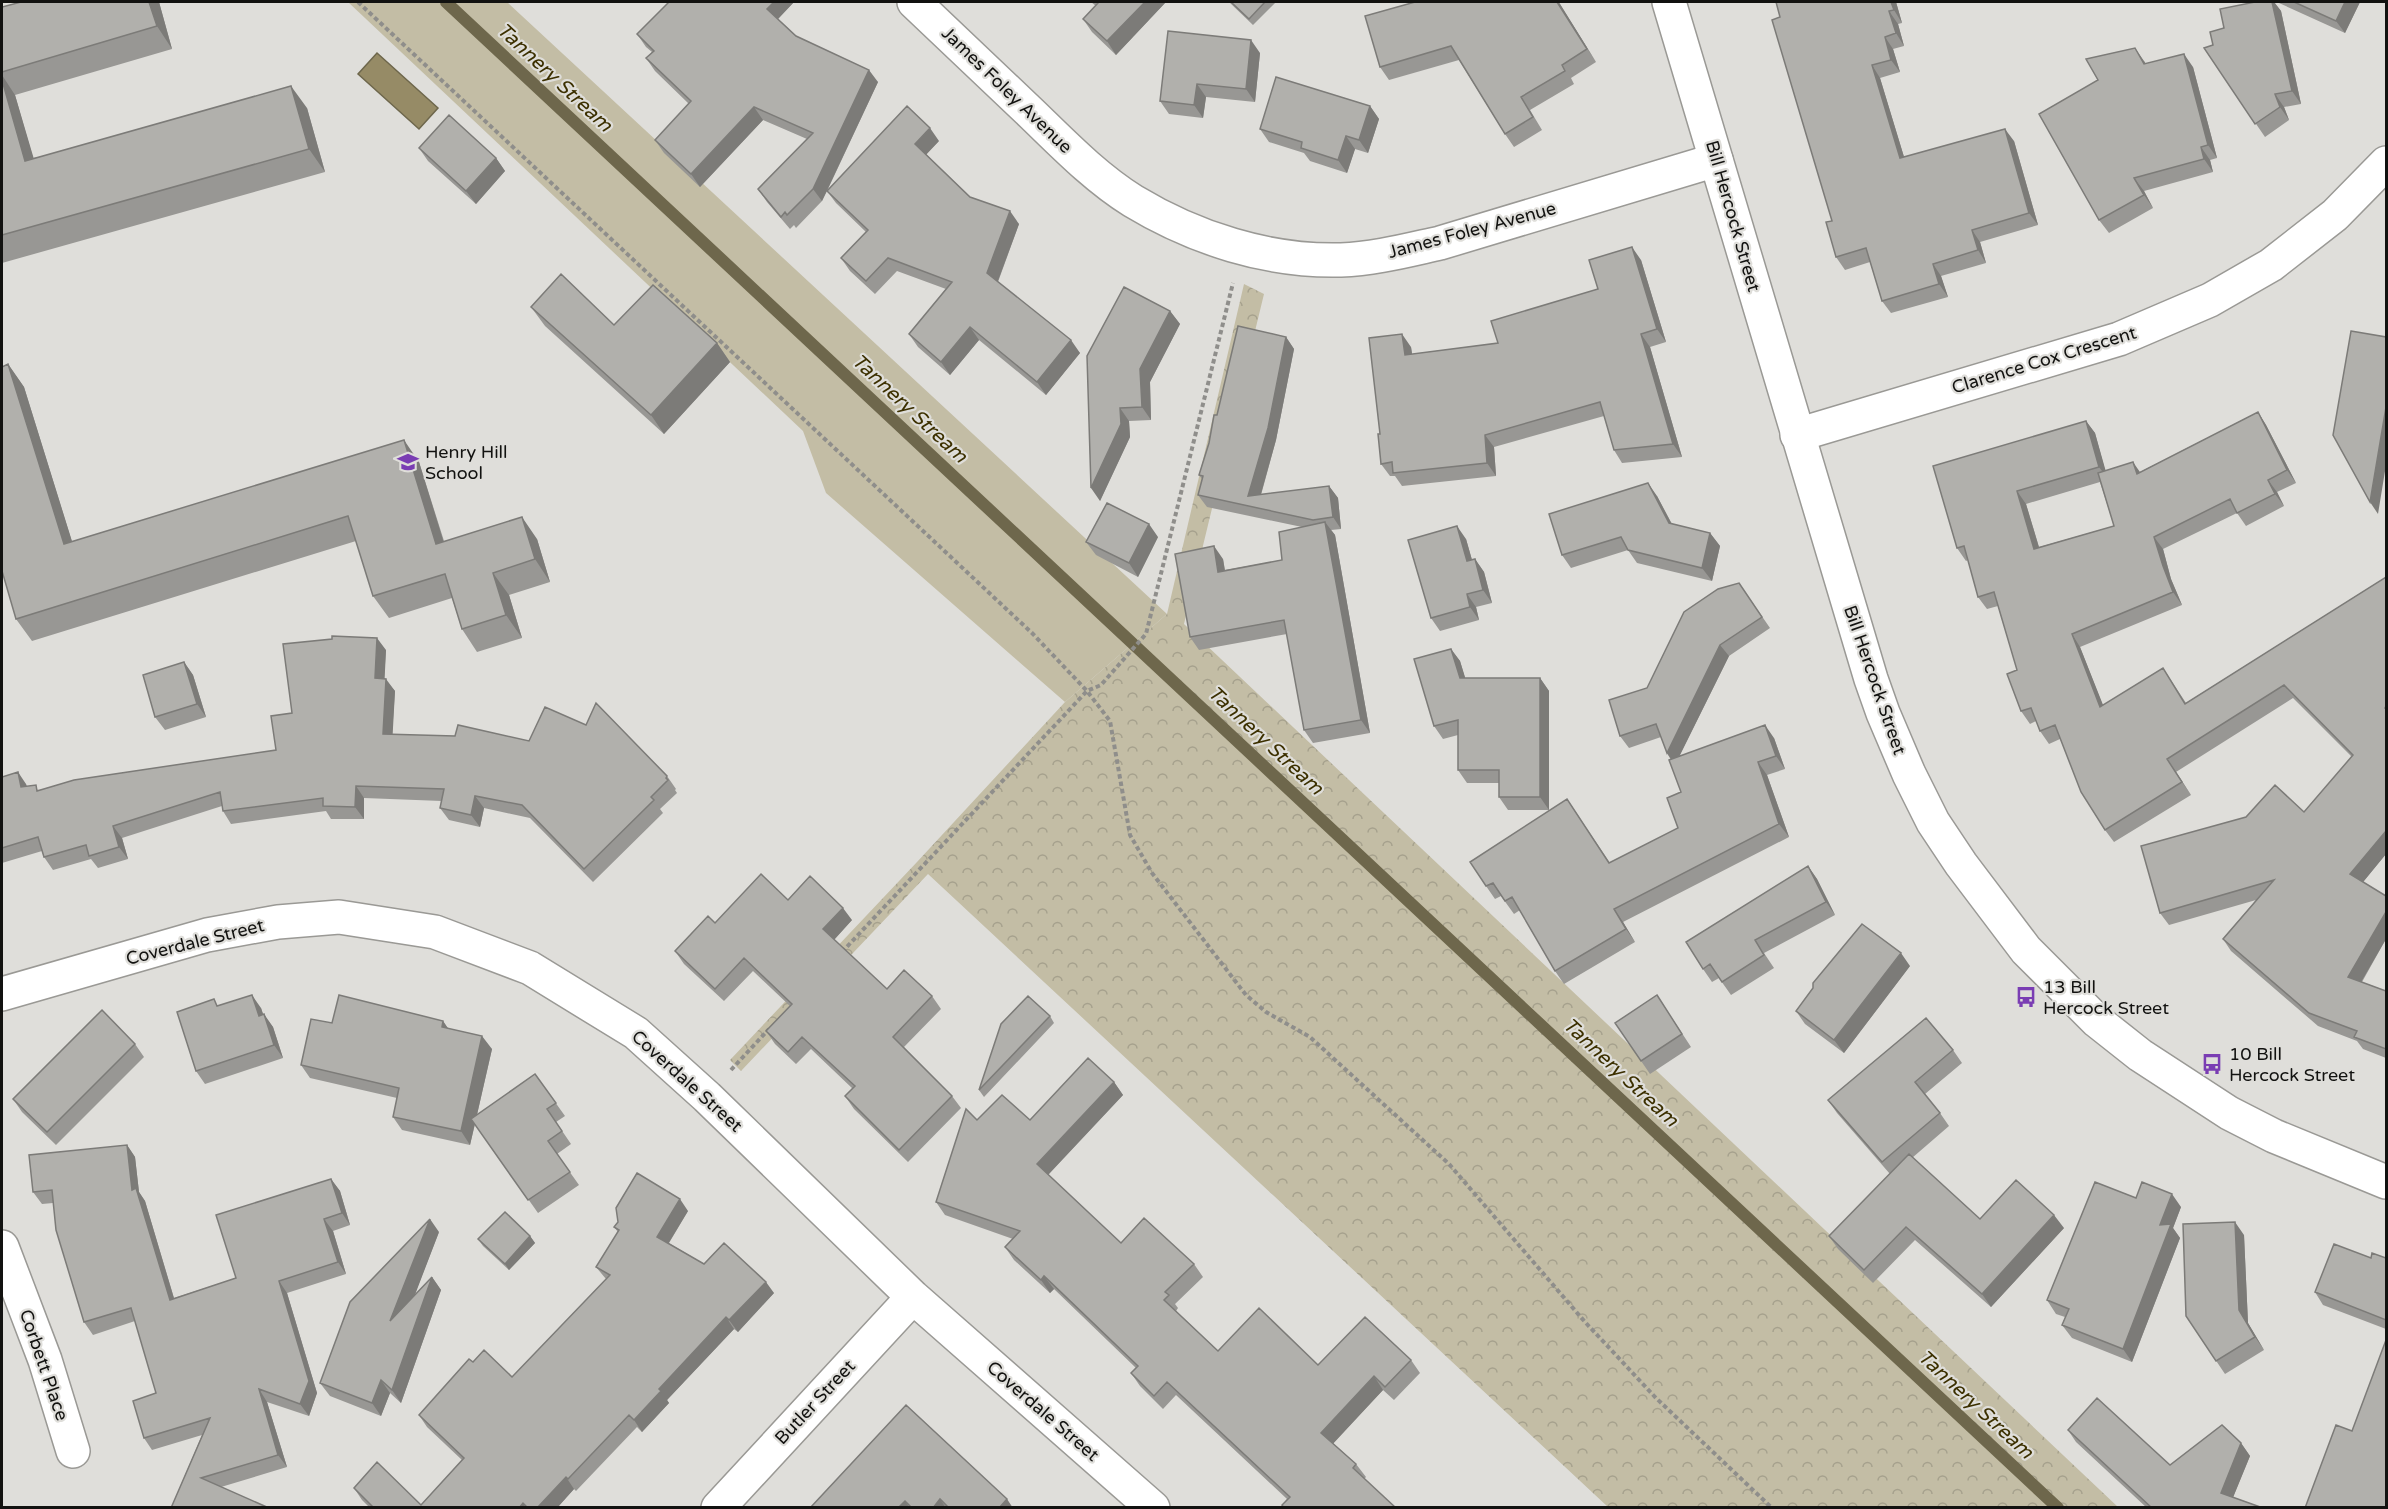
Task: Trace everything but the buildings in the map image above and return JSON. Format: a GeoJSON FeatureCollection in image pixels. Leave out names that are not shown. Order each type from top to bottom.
{"type":"FeatureCollection","features":[{"type":"Feature","properties":{"kind":"street","name":"James Foley Avenue"},"geometry":{"type":"LineString","coordinates":[[914,2],[1073,153],[1132,200],[1186,230],[1242,248],[1297,258],[1342,260],[1396,252],[1440,243],[1716,160]]}},
{"type":"Feature","properties":{"kind":"street","name":"Bill Hercock Street"},"geometry":{"type":"LineString","coordinates":[[1669,2],[1871,679],[1909,774],[1933,822],[1961,864],[2026,950],[2097,1021],[2140,1055],[2229,1113],[2274,1136],[2386,1182]]}},
{"type":"Feature","properties":{"kind":"street","name":"Clarence Cox Crescent"},"geometry":{"type":"LineString","coordinates":[[1797,435],[2119,339],[2210,300],[2271,265],[2308,237],[2335,215],[2386,163]]}},
{"type":"Feature","properties":{"kind":"street","name":"Coverdale Street"},"geometry":{"type":"LineString","coordinates":[[2,994],[207,935],[278,922],[339,917],[435,932],[530,968],[636,1033],[707,1097],[913,1297],[1153,1508]]}},
{"type":"Feature","properties":{"kind":"street","name":"Corbett Place"},"geometry":{"type":"LineString","coordinates":[[2,1247],[45,1360],[73,1451]]}},
{"type":"Feature","properties":{"kind":"street","name":"Butler Street"},"geometry":{"type":"LineString","coordinates":[[718,1508],[913,1297]]}},
{"type":"Feature","properties":{"kind":"path"},"geometry":{"type":"LineString","coordinates":[[358,2],[1023,625],[1087,691],[1110,721],[1130,835],[1152,873],[1246,995],[1266,1012],[1310,1037],[1449,1164],[1585,1322],[1656,1398],[1772,1508]]}},
{"type":"Feature","properties":{"kind":"path"},"geometry":{"type":"LineString","coordinates":[[836,958],[1087,691],[1101,685],[1146,634],[1242,248]]}},
{"type":"Feature","properties":{"kind":"path"},"geometry":{"type":"LineString","coordinates":[[707,1097],[771,1027]]}},
{"type":"Feature","properties":{"kind":"green space"},"geometry":{"type":"Polygon","coordinates":[[[348,2],[507,2],[1167,614],[1065,702],[826,493],[803,431],[348,2]]]}},
{"type":"Feature","properties":{"kind":"green space"},"geometry":{"type":"Polygon","coordinates":[[[1244,284],[1264,294],[1184,624],[2118,1507],[1608,1507],[928,874],[741,1071],[730,1060],[1065,702],[1167,614],[1244,284]]]}},
{"type":"Feature","properties":{"kind":"shaded area"},"geometry":{"type":"Polygon","coordinates":[[[377,53],[438,108],[419,129],[358,74],[377,53]]]}},
{"type":"Feature","properties":{"kind":"waterway","name":"Tannery Stream"},"geometry":{"type":"LineString","coordinates":[[446,2],[2058,1508]]}},
{"type":"Feature","properties":{"kind":"place","name":"Henry Hill School"},"geometry":{"type":"Point","coordinates":[408,462]}},
{"type":"Feature","properties":{"kind":"place","name":"13 Bill Hercock Street"},"geometry":{"type":"Point","coordinates":[2026,997]}},
{"type":"Feature","properties":{"kind":"place","name":"10 Bill Hercock Street"},"geometry":{"type":"Point","coordinates":[2212,1064]}}]}
